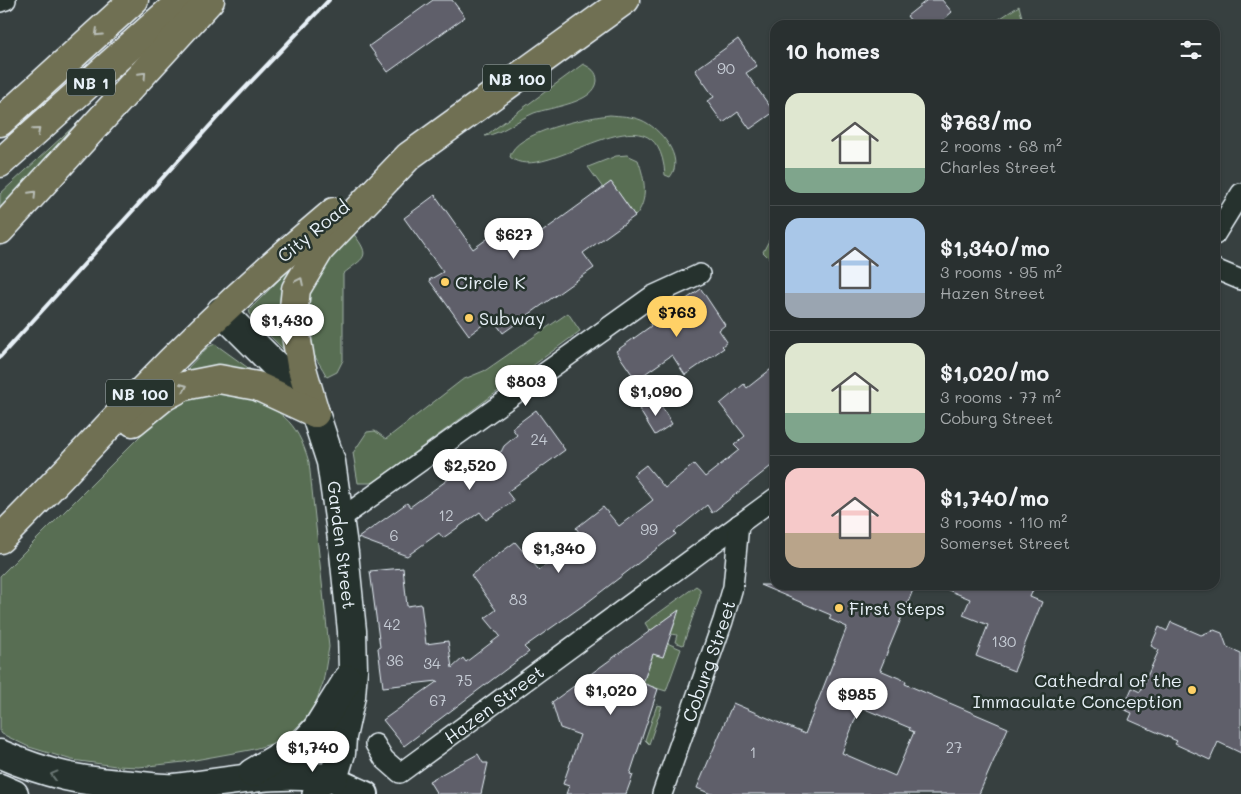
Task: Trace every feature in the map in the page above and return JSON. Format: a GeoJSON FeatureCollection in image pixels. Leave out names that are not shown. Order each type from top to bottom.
{"type":"FeatureCollection","features":[{"type":"Feature","properties":{"kind":"main road","name":"NB 1"},"geometry":{"type":"LineString","coordinates":[[0,122],[134,0]]}},
{"type":"Feature","properties":{"kind":"main road","name":"NB 1"},"geometry":{"type":"LineString","coordinates":[[0,163],[182,0]]}},
{"type":"Feature","properties":{"kind":"main road"},"geometry":{"type":"LineString","coordinates":[[0,230],[210,0]]}},
{"type":"Feature","properties":{"kind":"main road","name":"NB 100"},"geometry":{"type":"LineString","coordinates":[[410,156],[625,0]]}},
{"type":"Feature","properties":{"kind":"main road"},"geometry":{"type":"LineString","coordinates":[[315,413],[296,342],[293,317],[296,289],[320,249],[410,156]]}},
{"type":"Feature","properties":{"kind":"main road","name":"City Road"},"geometry":{"type":"LineString","coordinates":[[222,311],[268,268],[338,209],[410,156]]}},
{"type":"Feature","properties":{"kind":"main road","name":"NB 100"},"geometry":{"type":"LineString","coordinates":[[0,539],[61,479],[140,393],[222,311]]}},
{"type":"Feature","properties":{"kind":"main road","name":"Garden Street"},"geometry":{"type":"LineString","coordinates":[[222,311],[280,369],[315,413],[331,462],[340,519],[352,631],[353,670],[351,696],[342,737],[341,753],[325,789]]}},
{"type":"Feature","properties":{"kind":"main road"},"geometry":{"type":"LineString","coordinates":[[61,479],[165,396],[197,382],[231,380],[257,386],[315,413]]}},
{"type":"Feature","properties":{"kind":"main road"},"geometry":{"type":"LineString","coordinates":[[244,777],[306,741],[317,729],[353,670]]}},
{"type":"Feature","properties":{"kind":"main road"},"geometry":{"type":"LineString","coordinates":[[0,754],[44,772],[71,779],[165,791],[244,777],[301,775],[325,789]]}},
{"type":"Feature","properties":{"kind":"main road"},"geometry":{"type":"LineString","coordinates":[[0,788],[9,794]]}},
{"type":"Feature","properties":{"kind":"main road"},"geometry":{"type":"LineString","coordinates":[[0,788],[14,794]]}},
{"type":"Feature","properties":{"kind":"street"},"geometry":{"type":"LineString","coordinates":[[0,2],[6,0]]}},
{"type":"Feature","properties":{"kind":"street"},"geometry":{"type":"LineString","coordinates":[[1220,227],[1241,193]]}},
{"type":"Feature","properties":{"kind":"street"},"geometry":{"type":"LineString","coordinates":[[1220,271],[1241,280]]}},
{"type":"Feature","properties":{"kind":"street"},"geometry":{"type":"LineString","coordinates":[[340,519],[652,296],[700,274]]}},
{"type":"Feature","properties":{"kind":"street"},"geometry":{"type":"LineString","coordinates":[[739,524],[770,502]]}},
{"type":"Feature","properties":{"kind":"street","name":"Hazen Street"},"geometry":{"type":"LineString","coordinates":[[375,744],[384,759],[400,773],[739,524]]}},
{"type":"Feature","properties":{"kind":"street","name":"Coburg Street"},"geometry":{"type":"LineString","coordinates":[[662,794],[724,621],[733,587],[739,524]]}},
{"type":"Feature","properties":{"kind":"street"},"geometry":{"type":"LineString","coordinates":[[325,789],[366,794]]}},
{"type":"Feature","properties":{"kind":"green space"},"geometry":{"type":"Polygon","coordinates":[[[1019,6],[1023,20],[998,20],[1019,6]]]}},
{"type":"Feature","properties":{"kind":"green space"},"geometry":{"type":"Polygon","coordinates":[[[583,64],[593,70],[597,78],[594,88],[589,94],[571,103],[534,113],[498,132],[485,136],[583,64]]]}},
{"type":"Feature","properties":{"kind":"green space"},"geometry":{"type":"Polygon","coordinates":[[[112,91],[0,214],[0,194],[112,91]]]}},
{"type":"Feature","properties":{"kind":"green space"},"geometry":{"type":"Polygon","coordinates":[[[610,115],[641,120],[662,136],[673,152],[675,161],[670,177],[665,175],[658,147],[643,135],[622,134],[548,159],[526,163],[510,157],[514,148],[537,133],[553,127],[610,115]]]}},
{"type":"Feature","properties":{"kind":"green space"},"geometry":{"type":"Polygon","coordinates":[[[627,155],[638,160],[644,182],[644,197],[635,216],[611,182],[603,188],[588,167],[616,156],[627,155]]]}},
{"type":"Feature","properties":{"kind":"green space"},"geometry":{"type":"Polygon","coordinates":[[[353,233],[363,248],[364,253],[360,260],[343,274],[343,360],[337,372],[327,377],[310,346],[306,329],[306,313],[314,284],[322,270],[353,233]]]}},
{"type":"Feature","properties":{"kind":"green space"},"geometry":{"type":"Polygon","coordinates":[[[770,239],[770,259],[763,252],[770,239]]]}},
{"type":"Feature","properties":{"kind":"green space"},"geometry":{"type":"Polygon","coordinates":[[[297,262],[285,351],[251,317],[249,310],[297,262]]]}},
{"type":"Feature","properties":{"kind":"green space"},"geometry":{"type":"Polygon","coordinates":[[[568,313],[580,331],[373,483],[358,483],[353,453],[367,432],[375,431],[386,439],[462,380],[486,370],[568,313]]]}},
{"type":"Feature","properties":{"kind":"green space"},"geometry":{"type":"Polygon","coordinates":[[[215,344],[251,370],[250,374],[186,375],[184,372],[208,347],[215,344]]]}},
{"type":"Feature","properties":{"kind":"green space"},"geometry":{"type":"Polygon","coordinates":[[[242,392],[277,411],[285,418],[299,435],[309,462],[329,647],[323,683],[316,702],[305,719],[290,734],[271,744],[250,750],[184,762],[139,767],[72,760],[29,747],[0,733],[0,576],[165,411],[195,394],[242,392]]]}},
{"type":"Feature","properties":{"kind":"green space"},"geometry":{"type":"Polygon","coordinates":[[[696,586],[700,589],[700,596],[683,645],[675,642],[677,635],[671,634],[677,617],[672,615],[650,631],[645,623],[696,586]]]}},
{"type":"Feature","properties":{"kind":"green space"},"geometry":{"type":"Polygon","coordinates":[[[667,643],[681,649],[666,691],[643,684],[653,654],[663,657],[667,643]]]}},
{"type":"Feature","properties":{"kind":"green space"},"geometry":{"type":"Polygon","coordinates":[[[657,705],[662,706],[649,744],[645,740],[657,705]]]}},
{"type":"Feature","properties":{"kind":"building"},"geometry":{"type":"Polygon","coordinates":[[[433,0],[452,0],[465,17],[388,72],[369,46],[433,0]]]}},
{"type":"Feature","properties":{"kind":"building"},"geometry":{"type":"Polygon","coordinates":[[[927,0],[942,0],[952,12],[943,20],[910,20],[907,16],[927,0]]]}},
{"type":"Feature","properties":{"kind":"building"},"geometry":{"type":"Polygon","coordinates":[[[738,39],[757,66],[746,73],[770,106],[770,115],[750,129],[738,112],[723,123],[707,101],[714,97],[695,70],[738,39]]]}},
{"type":"Feature","properties":{"kind":"building"},"geometry":{"type":"Polygon","coordinates":[[[611,182],[635,216],[583,253],[594,268],[503,333],[492,318],[469,335],[429,280],[443,272],[404,218],[435,195],[473,249],[508,224],[524,245],[611,182]]]}},
{"type":"Feature","properties":{"kind":"building"},"geometry":{"type":"Polygon","coordinates":[[[701,289],[725,325],[719,330],[727,342],[722,346],[724,348],[685,375],[672,355],[636,380],[616,351],[651,326],[650,324],[701,289]]]}},
{"type":"Feature","properties":{"kind":"building"},"geometry":{"type":"Polygon","coordinates":[[[770,370],[770,467],[712,513],[707,505],[674,532],[676,534],[588,602],[524,647],[529,652],[404,746],[383,720],[438,681],[383,687],[370,571],[403,568],[407,606],[421,604],[426,644],[448,641],[452,668],[463,658],[466,662],[500,636],[485,618],[496,610],[471,575],[515,542],[539,570],[556,558],[558,562],[586,541],[576,528],[603,507],[619,526],[653,500],[633,475],[646,465],[665,488],[694,464],[705,477],[739,450],[734,445],[745,436],[720,404],[744,384],[747,388],[770,370]]]}},
{"type":"Feature","properties":{"kind":"building"},"geometry":{"type":"Polygon","coordinates":[[[657,399],[672,424],[655,435],[639,409],[657,399]]]}},
{"type":"Feature","properties":{"kind":"building"},"geometry":{"type":"Polygon","coordinates":[[[536,410],[565,450],[507,492],[514,501],[486,520],[480,512],[443,538],[439,533],[407,556],[358,538],[407,503],[410,507],[468,465],[473,472],[490,458],[491,452],[501,452],[504,446],[517,435],[512,428],[536,410]]]}},
{"type":"Feature","properties":{"kind":"building"},"geometry":{"type":"Polygon","coordinates":[[[760,585],[770,585],[770,589],[760,585]]]}},
{"type":"Feature","properties":{"kind":"building"},"geometry":{"type":"Polygon","coordinates":[[[772,590],[913,590],[880,670],[906,681],[905,684],[1008,728],[979,794],[711,794],[697,788],[733,703],[805,734],[847,627],[829,619],[831,615],[772,590]],[[860,707],[842,753],[895,776],[914,732],[909,730],[910,728],[860,707]]]}},
{"type":"Feature","properties":{"kind":"building"},"geometry":{"type":"Polygon","coordinates":[[[948,590],[1033,590],[1030,597],[1042,602],[1014,671],[976,656],[988,625],[963,615],[970,599],[948,590]]]}},
{"type":"Feature","properties":{"kind":"building"},"geometry":{"type":"Polygon","coordinates":[[[679,610],[663,657],[653,654],[643,683],[658,689],[630,774],[633,775],[626,794],[566,794],[569,786],[563,784],[580,735],[560,728],[552,702],[679,610]]]}},
{"type":"Feature","properties":{"kind":"building","name":"Cathedral of the Immaculate Conception"},"geometry":{"type":"Polygon","coordinates":[[[1171,622],[1201,635],[1214,630],[1222,633],[1227,647],[1241,653],[1241,753],[1218,742],[1210,760],[1175,744],[1177,741],[1129,720],[1132,713],[1123,709],[1132,688],[1140,692],[1159,650],[1151,646],[1159,627],[1167,631],[1171,622]]]}},
{"type":"Feature","properties":{"kind":"building"},"geometry":{"type":"Polygon","coordinates":[[[478,754],[483,763],[488,763],[481,794],[437,794],[429,781],[478,754]]]}},
{"type":"Feature","properties":{"kind":"railway"},"geometry":{"type":"LineString","coordinates":[[0,357],[225,109],[329,0]]}},
{"type":"Feature","properties":{"kind":"place","name":"Circle K"},"geometry":{"type":"Point","coordinates":[445,282]}},
{"type":"Feature","properties":{"kind":"place","name":"Subway"},"geometry":{"type":"Point","coordinates":[469,318]}},
{"type":"Feature","properties":{"kind":"place","name":"First Steps"},"geometry":{"type":"Point","coordinates":[839,608]}},
{"type":"Feature","properties":{"kind":"place","name":"Cathedral of the Immaculate Conception"},"geometry":{"type":"Point","coordinates":[1192,690]}}]}
